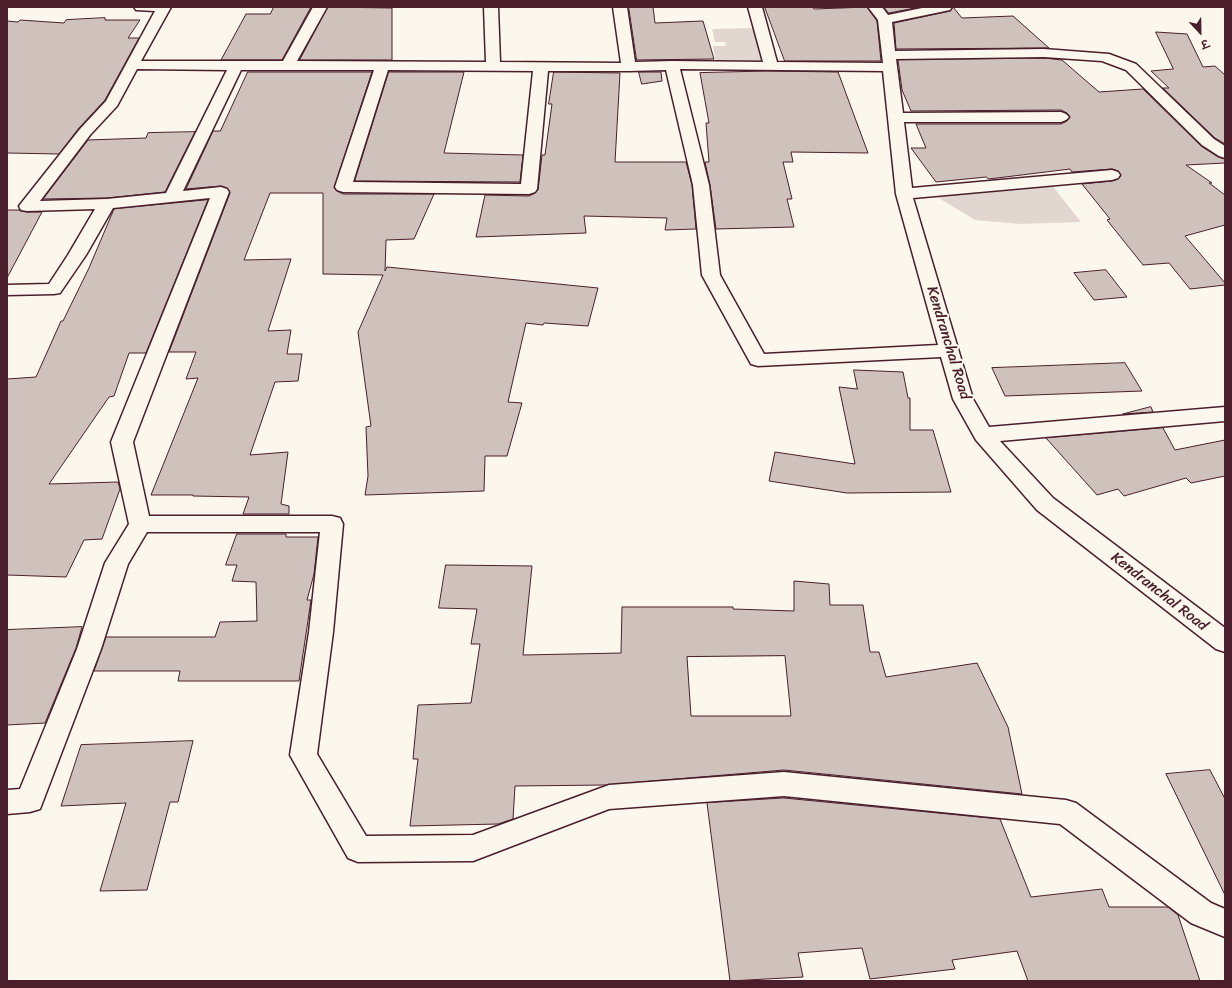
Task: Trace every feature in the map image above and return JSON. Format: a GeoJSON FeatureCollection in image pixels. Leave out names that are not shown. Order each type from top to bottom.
{"type":"FeatureCollection","features":[{"type":"Feature","properties":{"kind":"street"},"geometry":{"type":"LineString","coordinates":[[7,802],[30,800],[48,748],[89,649],[117,563],[140,524],[122,442],[221,192],[107,204],[27,206],[85,132],[112,103],[164,7],[141,7]]}},
{"type":"Feature","properties":{"kind":"street"},"geometry":{"type":"LineString","coordinates":[[287,66],[320,7]]}},
{"type":"Feature","properties":{"kind":"street"},"geometry":{"type":"LineString","coordinates":[[491,7],[492,66]]}},
{"type":"Feature","properties":{"kind":"street"},"geometry":{"type":"LineString","coordinates":[[620,7],[629,67]]}},
{"type":"Feature","properties":{"kind":"street"},"geometry":{"type":"LineString","coordinates":[[755,7],[771,67]]}},
{"type":"Feature","properties":{"kind":"street"},"geometry":{"type":"LineString","coordinates":[[880,14],[946,7]]}},
{"type":"Feature","properties":{"kind":"street","name":"Kendranchal Road"},"geometry":{"type":"LineString","coordinates":[[880,14],[889,61],[904,194],[963,399],[983,435],[1045,504],[1225,642]]}},
{"type":"Feature","properties":{"kind":"street"},"geometry":{"type":"LineString","coordinates":[[132,65],[629,67],[672,65],[771,67],[1044,53],[1104,57],[1131,67],[1208,142],[1225,153]]}},
{"type":"Feature","properties":{"kind":"street"},"geometry":{"type":"LineString","coordinates":[[672,65],[700,185],[711,275],[758,360],[949,351]]}},
{"type":"Feature","properties":{"kind":"street"},"geometry":{"type":"LineString","coordinates":[[172,197],[236,66]]}},
{"type":"Feature","properties":{"kind":"street"},"geometry":{"type":"LineString","coordinates":[[382,66],[343,187],[529,189],[541,66]]}},
{"type":"Feature","properties":{"kind":"street"},"geometry":{"type":"LineString","coordinates":[[895,118],[1061,117]]}},
{"type":"Feature","properties":{"kind":"street"},"geometry":{"type":"LineString","coordinates":[[904,194],[1112,175]]}},
{"type":"Feature","properties":{"kind":"street"},"geometry":{"type":"LineString","coordinates":[[7,290],[54,289],[107,204]]}},
{"type":"Feature","properties":{"kind":"street"},"geometry":{"type":"LineString","coordinates":[[983,435],[1225,414]]}},
{"type":"Feature","properties":{"kind":"street"},"geometry":{"type":"LineString","coordinates":[[140,524],[332,524],[322,632],[303,755],[358,849],[473,848],[609,797],[784,784],[1066,812],[1201,913],[1225,923]]}},
{"type":"Feature","properties":{"kind":"shaded area"},"geometry":{"type":"Polygon","coordinates":[[[756,28],[766,61],[716,62],[713,46],[726,46],[725,42],[715,42],[712,29],[756,28]]]}},
{"type":"Feature","properties":{"kind":"shaded area"},"geometry":{"type":"Polygon","coordinates":[[[1051,184],[1081,222],[1020,224],[975,220],[937,197],[1051,184]]]}},
{"type":"Feature","properties":{"kind":"building"},"geometry":{"type":"Polygon","coordinates":[[[274,7],[311,7],[282,60],[221,60],[246,14],[270,14],[274,7]]]}},
{"type":"Feature","properties":{"kind":"building"},"geometry":{"type":"Polygon","coordinates":[[[328,7],[392,8],[392,60],[300,60],[328,7]]]}},
{"type":"Feature","properties":{"kind":"building"},"geometry":{"type":"Polygon","coordinates":[[[629,7],[653,7],[655,23],[703,21],[714,59],[637,60],[629,7]]]}},
{"type":"Feature","properties":{"kind":"building"},"geometry":{"type":"Polygon","coordinates":[[[765,7],[813,7],[814,9],[867,7],[877,21],[881,61],[785,61],[765,7]]]}},
{"type":"Feature","properties":{"kind":"building"},"geometry":{"type":"Polygon","coordinates":[[[884,7],[920,7],[889,13],[884,7]]]}},
{"type":"Feature","properties":{"kind":"building"},"geometry":{"type":"Polygon","coordinates":[[[953,7],[962,18],[1013,16],[1049,48],[896,49],[894,23],[950,11],[953,7]]]}},
{"type":"Feature","properties":{"kind":"building"},"geometry":{"type":"Polygon","coordinates":[[[105,18],[105,20],[140,20],[128,38],[139,38],[105,100],[79,128],[59,154],[7,153],[7,21],[18,22],[20,20],[64,23],[66,20],[105,18]]]}},
{"type":"Feature","properties":{"kind":"building"},"geometry":{"type":"Polygon","coordinates":[[[1156,32],[1187,34],[1203,67],[1215,66],[1225,75],[1225,144],[1215,138],[1163,88],[1169,88],[1151,71],[1173,69],[1156,32]]]}},
{"type":"Feature","properties":{"kind":"building"},"geometry":{"type":"Polygon","coordinates":[[[1044,58],[1062,60],[1099,92],[1143,89],[1201,146],[1218,157],[1225,159],[1225,163],[1186,165],[1212,183],[1209,183],[1225,195],[1225,225],[1185,236],[1225,283],[1225,285],[1190,289],[1169,263],[1143,265],[1107,220],[1110,219],[1082,184],[1118,179],[1121,176],[1118,171],[1112,169],[1072,172],[1070,169],[989,179],[986,177],[936,182],[911,148],[926,148],[916,124],[1061,124],[1067,121],[1070,117],[1067,113],[1061,110],[911,111],[902,90],[898,60],[1044,58]]]}},
{"type":"Feature","properties":{"kind":"building"},"geometry":{"type":"Polygon","coordinates":[[[767,71],[838,72],[868,153],[791,152],[793,162],[783,162],[792,199],[787,199],[794,227],[716,229],[710,185],[705,162],[709,162],[706,123],[709,123],[700,73],[767,71]]]}},
{"type":"Feature","properties":{"kind":"building"},"geometry":{"type":"Polygon","coordinates":[[[248,72],[372,72],[334,188],[343,194],[434,194],[414,239],[386,240],[385,271],[387,267],[598,288],[588,326],[526,323],[508,402],[522,403],[507,456],[485,456],[484,491],[365,495],[368,476],[366,427],[371,426],[358,332],[383,275],[323,274],[323,193],[270,193],[244,260],[291,259],[268,331],[291,330],[287,354],[302,354],[298,381],[275,382],[250,455],[288,452],[281,504],[289,506],[289,514],[243,514],[249,497],[151,495],[198,378],[186,379],[196,352],[169,352],[230,193],[227,188],[221,186],[186,189],[213,131],[220,131],[248,72]]]}},
{"type":"Feature","properties":{"kind":"building"},"geometry":{"type":"Polygon","coordinates":[[[389,72],[464,72],[444,153],[523,155],[520,182],[355,181],[389,72]]]}},
{"type":"Feature","properties":{"kind":"building"},"geometry":{"type":"Polygon","coordinates":[[[554,72],[620,73],[615,162],[686,162],[692,185],[696,229],[665,230],[667,218],[584,216],[586,233],[476,237],[485,195],[529,196],[538,190],[542,155],[545,155],[552,104],[549,104],[554,72]]]}},
{"type":"Feature","properties":{"kind":"building"},"geometry":{"type":"Polygon","coordinates":[[[639,72],[661,72],[662,81],[642,84],[639,72]]]}},
{"type":"Feature","properties":{"kind":"building"},"geometry":{"type":"Polygon","coordinates":[[[195,132],[165,192],[107,198],[43,199],[88,140],[146,138],[148,133],[195,132]]]}},
{"type":"Feature","properties":{"kind":"building"},"geometry":{"type":"Polygon","coordinates":[[[208,200],[146,353],[129,353],[114,396],[109,397],[49,484],[118,482],[120,489],[102,539],[84,540],[66,577],[7,575],[7,379],[36,377],[61,321],[63,321],[89,268],[114,209],[208,200]]]}},
{"type":"Feature","properties":{"kind":"building"},"geometry":{"type":"Polygon","coordinates":[[[7,210],[42,212],[7,278],[7,210]]]}},
{"type":"Feature","properties":{"kind":"building"},"geometry":{"type":"Polygon","coordinates":[[[1106,270],[1127,297],[1094,300],[1074,273],[1106,270]]]}},
{"type":"Feature","properties":{"kind":"building"},"geometry":{"type":"Polygon","coordinates":[[[1125,363],[1142,391],[1005,396],[992,368],[1125,363]]]}},
{"type":"Feature","properties":{"kind":"building"},"geometry":{"type":"Polygon","coordinates":[[[854,370],[903,372],[908,398],[910,398],[910,430],[933,430],[951,492],[847,493],[769,481],[775,452],[855,464],[839,387],[857,389],[854,370]]]}},
{"type":"Feature","properties":{"kind":"building"},"geometry":{"type":"Polygon","coordinates":[[[1151,407],[1153,412],[1123,414],[1151,407]]]}},
{"type":"Feature","properties":{"kind":"building"},"geometry":{"type":"Polygon","coordinates":[[[1163,428],[1175,450],[1225,440],[1225,476],[1191,483],[1186,478],[1124,496],[1118,489],[1097,495],[1046,438],[1163,428]]]}},
{"type":"Feature","properties":{"kind":"building"},"geometry":{"type":"Polygon","coordinates":[[[237,534],[286,534],[286,537],[318,537],[314,574],[307,600],[311,600],[299,681],[178,681],[180,671],[94,671],[106,637],[215,637],[220,622],[257,621],[256,582],[232,581],[237,565],[226,565],[237,534]]]}},
{"type":"Feature","properties":{"kind":"building"},"geometry":{"type":"Polygon","coordinates":[[[446,565],[532,566],[523,655],[621,653],[622,607],[733,607],[733,609],[794,611],[794,581],[829,584],[830,605],[863,605],[870,652],[879,652],[886,677],[977,663],[1008,727],[1022,794],[784,770],[605,785],[515,786],[513,819],[498,824],[410,826],[418,759],[413,759],[418,705],[471,703],[480,644],[471,644],[477,609],[439,608],[446,565]],[[785,656],[687,657],[691,716],[791,716],[785,656]]]}},
{"type":"Feature","properties":{"kind":"building"},"geometry":{"type":"Polygon","coordinates":[[[82,627],[76,648],[45,723],[7,725],[7,630],[82,627]]]}},
{"type":"Feature","properties":{"kind":"building"},"geometry":{"type":"Polygon","coordinates":[[[193,741],[178,802],[170,802],[147,890],[100,891],[126,803],[61,806],[81,745],[193,741]]]}},
{"type":"Feature","properties":{"kind":"building"},"geometry":{"type":"Polygon","coordinates":[[[1210,770],[1225,799],[1225,895],[1166,774],[1210,770]]]}},
{"type":"Feature","properties":{"kind":"building"},"geometry":{"type":"Polygon","coordinates":[[[784,798],[1000,819],[1031,897],[1102,889],[1109,907],[1168,907],[1178,915],[1200,981],[1028,981],[1017,951],[952,960],[955,969],[870,979],[862,948],[798,953],[803,977],[730,981],[707,803],[784,798]]]}}]}
